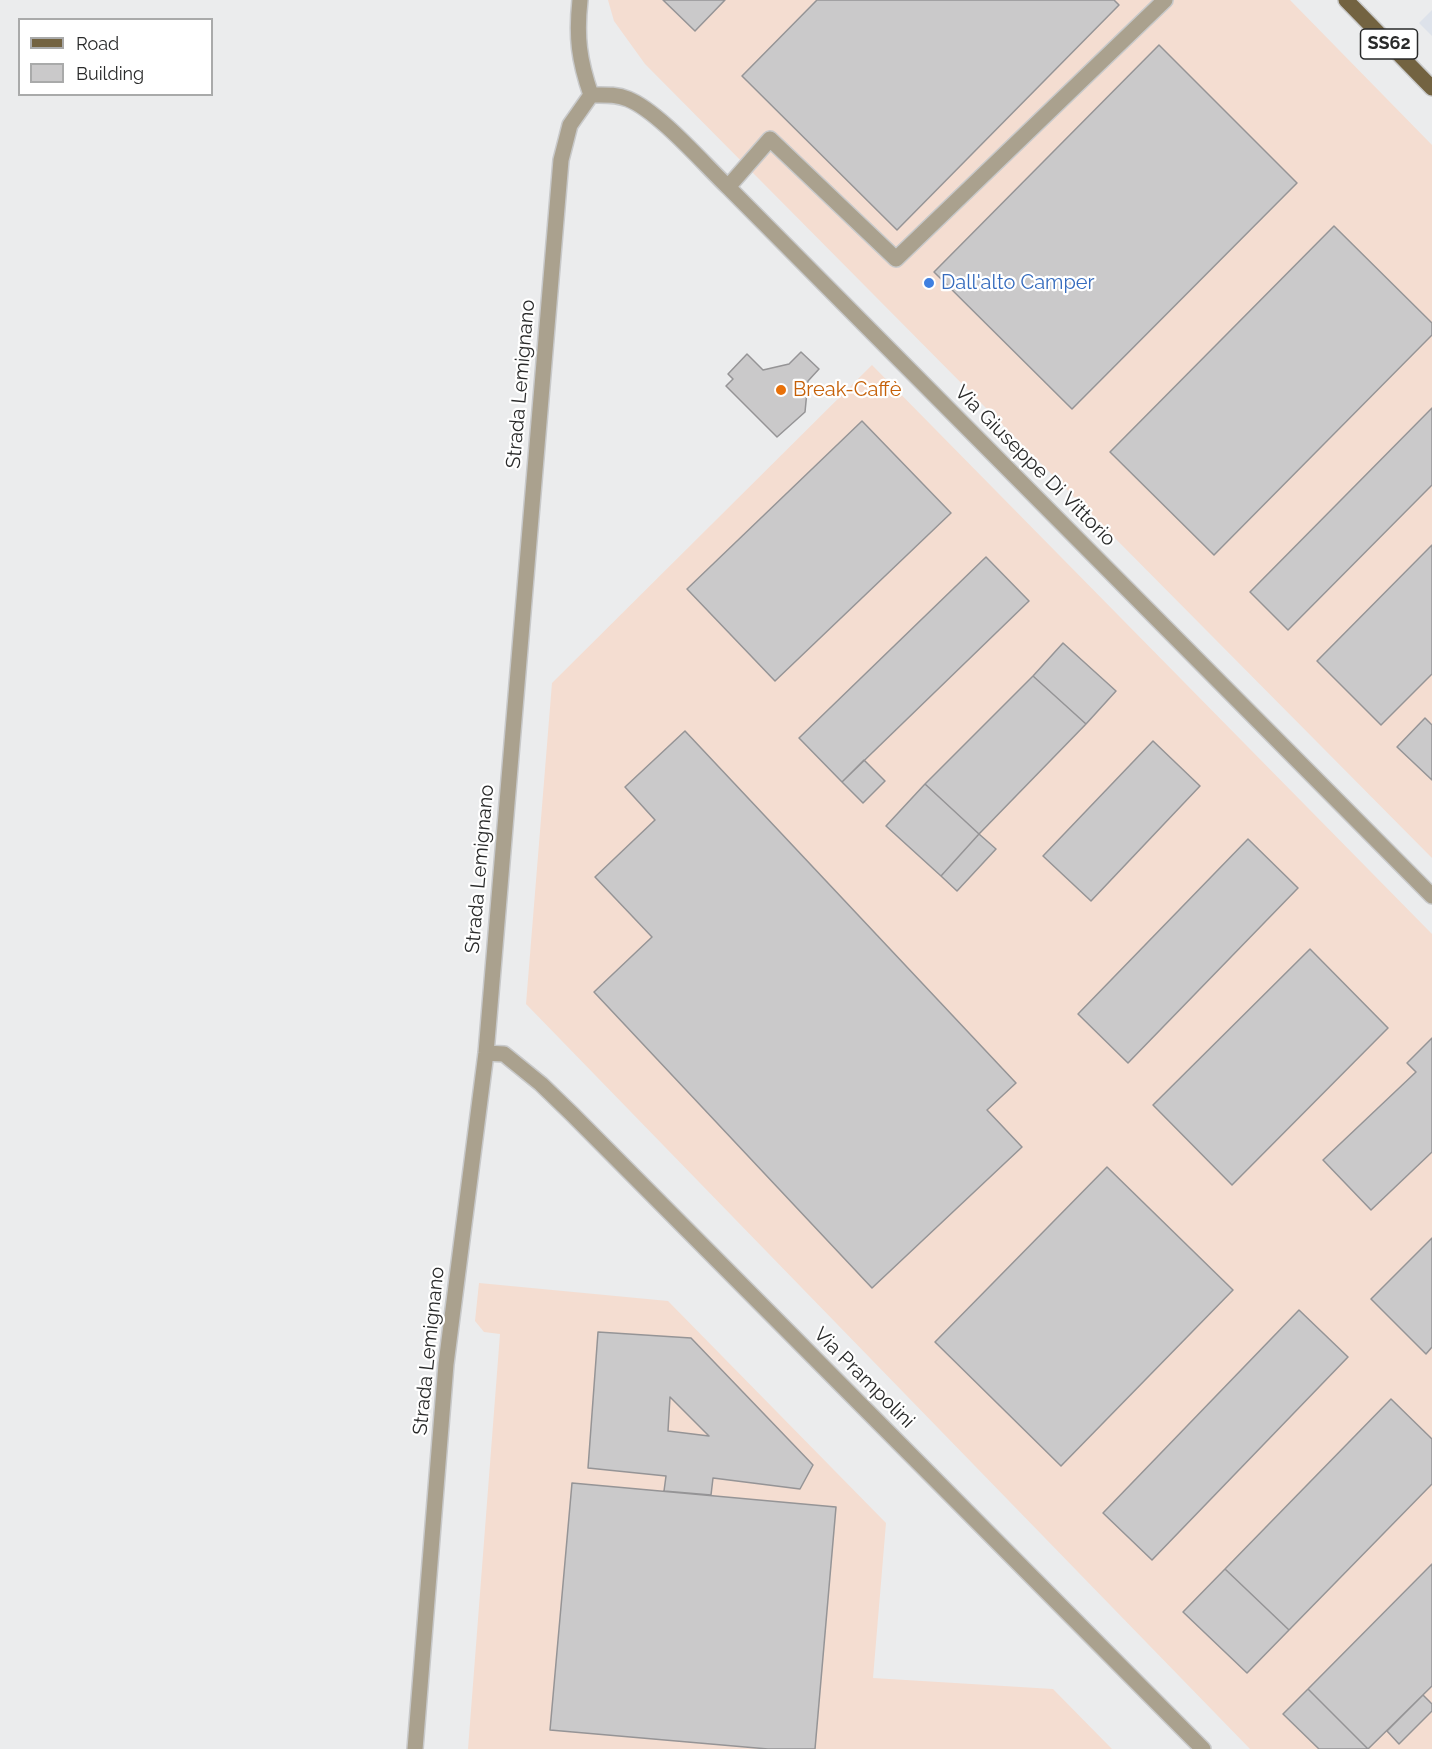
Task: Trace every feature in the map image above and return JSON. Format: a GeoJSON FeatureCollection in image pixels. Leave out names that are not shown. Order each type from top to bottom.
{"type":"FeatureCollection","features":[{"type":"Feature","properties":{"kind":"main road","name":"SS62"},"geometry":{"type":"LineString","coordinates":[[1346,0],[1432,88]]}},
{"type":"Feature","properties":{"kind":"street"},"geometry":{"type":"LineString","coordinates":[[580,0],[577,29],[580,56],[591,95]]}},
{"type":"Feature","properties":{"kind":"street"},"geometry":{"type":"LineString","coordinates":[[728,187],[770,139],[896,259],[1165,0]]}},
{"type":"Feature","properties":{"kind":"street","name":"Via Giuseppe Di Vittorio"},"geometry":{"type":"LineString","coordinates":[[591,95],[612,95],[629,99],[651,112],[1432,896]]}},
{"type":"Feature","properties":{"kind":"street","name":"Strada Lemignano"},"geometry":{"type":"LineString","coordinates":[[415,1749],[446,1364],[486,1053],[561,160],[570,125],[591,95]]}},
{"type":"Feature","properties":{"kind":"street","name":"Via Prampolini"},"geometry":{"type":"LineString","coordinates":[[486,1053],[504,1054],[541,1084],[572,1114],[1203,1749]]}},
{"type":"Feature","properties":{"kind":"shaded area"},"geometry":{"type":"Polygon","coordinates":[[[608,0],[1290,0],[1432,145],[1432,858],[645,64],[614,21],[608,0]]]}},
{"type":"Feature","properties":{"kind":"shaded area"},"geometry":{"type":"Polygon","coordinates":[[[1432,10],[1432,36],[1419,23],[1432,10]]]}},
{"type":"Feature","properties":{"kind":"shaded area"},"geometry":{"type":"Polygon","coordinates":[[[872,365],[1432,934],[1432,1749],[1250,1749],[526,1004],[552,683],[872,365]]]}},
{"type":"Feature","properties":{"kind":"shaded area"},"geometry":{"type":"Polygon","coordinates":[[[479,1283],[668,1301],[886,1523],[873,1678],[1053,1689],[1112,1749],[468,1749],[500,1334],[484,1332],[475,1321],[479,1283]]]}},
{"type":"Feature","properties":{"kind":"building"},"geometry":{"type":"Polygon","coordinates":[[[663,0],[725,0],[695,31],[663,0]]]}},
{"type":"Feature","properties":{"kind":"building"},"geometry":{"type":"Polygon","coordinates":[[[817,0],[1114,0],[1119,5],[897,230],[742,76],[817,0]]]}},
{"type":"Feature","properties":{"kind":"building"},"geometry":{"type":"Polygon","coordinates":[[[1159,45],[1297,183],[1072,409],[934,272],[1159,45]]]}},
{"type":"Feature","properties":{"kind":"building"},"geometry":{"type":"Polygon","coordinates":[[[1334,226],[1432,323],[1432,335],[1214,555],[1110,452],[1334,226]]]}},
{"type":"Feature","properties":{"kind":"building"},"geometry":{"type":"Polygon","coordinates":[[[801,352],[819,369],[808,381],[805,412],[777,437],[726,386],[733,379],[728,374],[747,354],[763,370],[789,364],[801,352]]]}},
{"type":"Feature","properties":{"kind":"building"},"geometry":{"type":"Polygon","coordinates":[[[1432,408],[1432,485],[1288,630],[1250,592],[1432,408]]]}},
{"type":"Feature","properties":{"kind":"building"},"geometry":{"type":"Polygon","coordinates":[[[862,421],[951,513],[775,681],[687,589],[862,421]]]}},
{"type":"Feature","properties":{"kind":"building"},"geometry":{"type":"Polygon","coordinates":[[[1432,545],[1432,674],[1381,725],[1317,661],[1432,545]]]}},
{"type":"Feature","properties":{"kind":"building"},"geometry":{"type":"Polygon","coordinates":[[[986,557],[1029,601],[842,782],[799,738],[986,557]]]}},
{"type":"Feature","properties":{"kind":"building"},"geometry":{"type":"Polygon","coordinates":[[[1063,643],[1116,691],[1086,724],[1033,676],[1063,643]]]}},
{"type":"Feature","properties":{"kind":"building"},"geometry":{"type":"Polygon","coordinates":[[[1033,676],[1086,724],[979,834],[925,784],[1033,676]]]}},
{"type":"Feature","properties":{"kind":"building"},"geometry":{"type":"Polygon","coordinates":[[[1425,718],[1432,725],[1432,780],[1397,747],[1425,718]]]}},
{"type":"Feature","properties":{"kind":"building"},"geometry":{"type":"Polygon","coordinates":[[[685,731],[1016,1083],[987,1110],[1022,1147],[872,1288],[594,992],[652,937],[595,877],[655,820],[625,787],[685,731]]]}},
{"type":"Feature","properties":{"kind":"building"},"geometry":{"type":"Polygon","coordinates":[[[1153,741],[1200,786],[1091,901],[1043,856],[1153,741]]]}},
{"type":"Feature","properties":{"kind":"building"},"geometry":{"type":"Polygon","coordinates":[[[864,760],[885,781],[863,803],[842,782],[864,760]]]}},
{"type":"Feature","properties":{"kind":"building"},"geometry":{"type":"Polygon","coordinates":[[[925,784],[979,834],[941,876],[886,826],[925,784]]]}},
{"type":"Feature","properties":{"kind":"building"},"geometry":{"type":"Polygon","coordinates":[[[979,834],[996,849],[957,891],[941,876],[979,834]]]}},
{"type":"Feature","properties":{"kind":"building"},"geometry":{"type":"Polygon","coordinates":[[[1248,839],[1298,888],[1128,1063],[1078,1014],[1248,839]]]}},
{"type":"Feature","properties":{"kind":"building"},"geometry":{"type":"Polygon","coordinates":[[[1310,949],[1388,1028],[1232,1185],[1153,1105],[1310,949]]]}},
{"type":"Feature","properties":{"kind":"building"},"geometry":{"type":"Polygon","coordinates":[[[1432,1038],[1432,1152],[1371,1210],[1323,1160],[1416,1072],[1407,1063],[1432,1038]]]}},
{"type":"Feature","properties":{"kind":"building"},"geometry":{"type":"Polygon","coordinates":[[[1107,1167],[1233,1290],[1061,1466],[935,1342],[1107,1167]]]}},
{"type":"Feature","properties":{"kind":"building"},"geometry":{"type":"Polygon","coordinates":[[[1432,1238],[1432,1347],[1426,1354],[1371,1299],[1432,1238]]]}},
{"type":"Feature","properties":{"kind":"building"},"geometry":{"type":"Polygon","coordinates":[[[1299,1310],[1348,1357],[1152,1560],[1103,1513],[1299,1310]]]}},
{"type":"Feature","properties":{"kind":"building"},"geometry":{"type":"Polygon","coordinates":[[[598,1332],[691,1338],[813,1465],[800,1489],[713,1478],[711,1495],[664,1491],[666,1476],[588,1468],[598,1332]],[[670,1397],[668,1431],[709,1436],[670,1397]]]}},
{"type":"Feature","properties":{"kind":"building"},"geometry":{"type":"Polygon","coordinates":[[[1391,1399],[1432,1439],[1432,1484],[1289,1630],[1225,1569],[1391,1399]]]}},
{"type":"Feature","properties":{"kind":"building"},"geometry":{"type":"Polygon","coordinates":[[[572,1483],[836,1507],[815,1749],[768,1749],[550,1730],[572,1483]]]}},
{"type":"Feature","properties":{"kind":"building"},"geometry":{"type":"Polygon","coordinates":[[[1432,1564],[1432,1686],[1368,1749],[1308,1689],[1432,1564]]]}},
{"type":"Feature","properties":{"kind":"building"},"geometry":{"type":"Polygon","coordinates":[[[1225,1569],[1289,1630],[1247,1673],[1183,1612],[1225,1569]]]}},
{"type":"Feature","properties":{"kind":"building"},"geometry":{"type":"Polygon","coordinates":[[[1308,1689],[1368,1749],[1319,1749],[1283,1714],[1308,1689]]]}},
{"type":"Feature","properties":{"kind":"building"},"geometry":{"type":"Polygon","coordinates":[[[1423,1695],[1432,1704],[1432,1711],[1399,1744],[1387,1731],[1423,1695]]]}},
{"type":"Feature","properties":{"kind":"place","name":"Dall'alto Camper"},"geometry":{"type":"Point","coordinates":[929,283]}},
{"type":"Feature","properties":{"kind":"place","name":"Break-Caffè"},"geometry":{"type":"Point","coordinates":[781,390]}}]}
